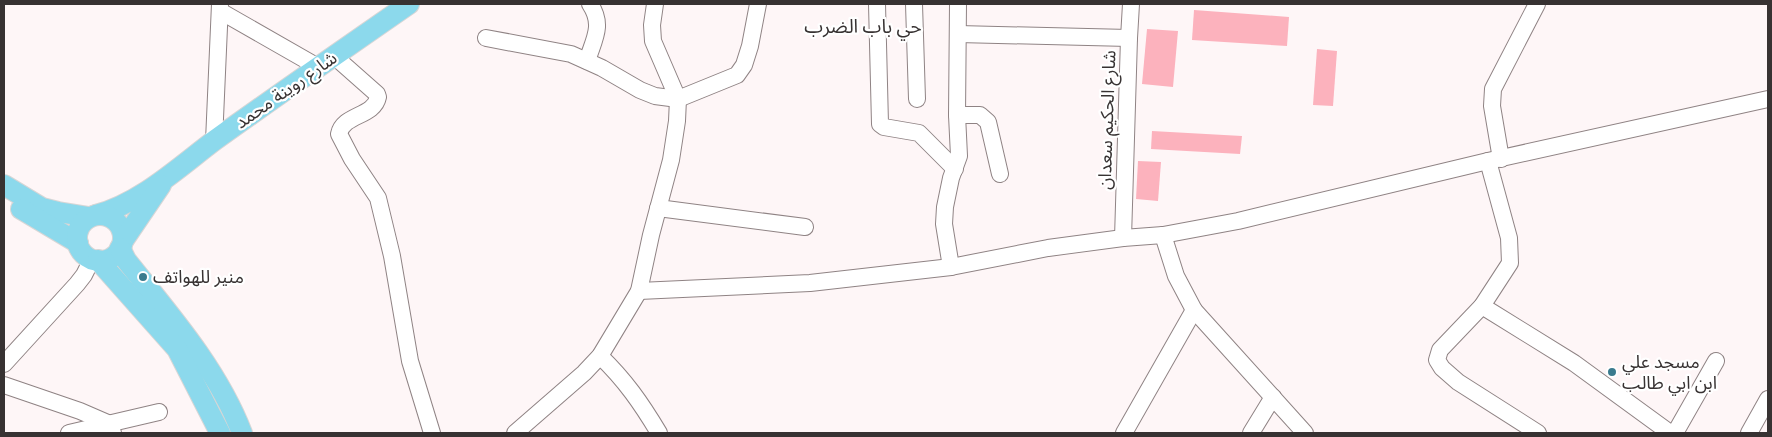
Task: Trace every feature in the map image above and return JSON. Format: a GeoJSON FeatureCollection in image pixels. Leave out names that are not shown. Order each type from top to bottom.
{"type":"FeatureCollection","features":[{"type":"Feature","properties":{"kind":"main road","name":"شارع روينة محمد"},"geometry":{"type":"LineString","coordinates":[[165,180],[214,141],[409,4]]}},
{"type":"Feature","properties":{"kind":"main road"},"geometry":{"type":"LineString","coordinates":[[165,180],[110,211],[93,216],[79,228],[77,235],[78,243],[81,250],[95,260],[176,349],[220,433]]}},
{"type":"Feature","properties":{"kind":"main road"},"geometry":{"type":"LineString","coordinates":[[95,260],[111,258],[165,180]]}},
{"type":"Feature","properties":{"kind":"main road"},"geometry":{"type":"LineString","coordinates":[[4,185],[42,208],[93,216],[104,215],[116,221],[122,234],[121,244],[126,260],[209,368],[242,433]]}},
{"type":"Feature","properties":{"kind":"main road"},"geometry":{"type":"LineString","coordinates":[[4,200],[78,243]]}},
{"type":"Feature","properties":{"kind":"street"},"geometry":{"type":"LineString","coordinates":[[587,61],[598,25],[596,14],[590,4]]}},
{"type":"Feature","properties":{"kind":"street"},"geometry":{"type":"LineString","coordinates":[[515,433],[584,373],[600,356],[639,291],[671,160],[678,99],[653,41],[652,25],[655,4]]}},
{"type":"Feature","properties":{"kind":"street"},"geometry":{"type":"LineString","coordinates":[[486,38],[563,52],[587,61],[640,90],[655,96],[678,99],[737,75],[744,65],[748,52],[758,4]]}},
{"type":"Feature","properties":{"kind":"street"},"geometry":{"type":"LineString","coordinates":[[877,4],[880,124],[884,127],[920,132],[955,170]]}},
{"type":"Feature","properties":{"kind":"street"},"geometry":{"type":"LineString","coordinates":[[914,4],[917,100]]}},
{"type":"Feature","properties":{"kind":"street"},"geometry":{"type":"LineString","coordinates":[[951,267],[944,224],[948,188],[959,156],[957,115],[958,4]]}},
{"type":"Feature","properties":{"kind":"street","name":"شارع الحكيم سعدان"},"geometry":{"type":"LineString","coordinates":[[1123,238],[1131,4]]}},
{"type":"Feature","properties":{"kind":"street"},"geometry":{"type":"LineString","coordinates":[[1537,4],[1493,89],[1494,160],[1509,238],[1510,263],[1482,306],[1440,350],[1437,360],[1442,368],[1458,382],[1538,433]]}},
{"type":"Feature","properties":{"kind":"street"},"geometry":{"type":"LineString","coordinates":[[214,141],[220,8],[326,61],[376,94],[378,97],[374,106],[343,125],[339,134],[352,159],[378,198],[392,256],[410,361],[432,433]]}},
{"type":"Feature","properties":{"kind":"street"},"geometry":{"type":"LineString","coordinates":[[958,34],[1129,38]]}},
{"type":"Feature","properties":{"kind":"street"},"geometry":{"type":"LineString","coordinates":[[639,291],[810,283],[951,267],[1048,248],[1123,238],[1163,235],[1238,221],[1494,160],[1768,99]]}},
{"type":"Feature","properties":{"kind":"street"},"geometry":{"type":"LineString","coordinates":[[957,115],[980,115],[988,122],[1000,174]]}},
{"type":"Feature","properties":{"kind":"street"},"geometry":{"type":"LineString","coordinates":[[658,208],[805,227]]}},
{"type":"Feature","properties":{"kind":"street"},"geometry":{"type":"LineString","coordinates":[[1163,235],[1176,276],[1194,310],[1305,433]]}},
{"type":"Feature","properties":{"kind":"street"},"geometry":{"type":"LineString","coordinates":[[4,364],[77,284],[95,260]]}},
{"type":"Feature","properties":{"kind":"street"},"geometry":{"type":"LineString","coordinates":[[1482,306],[1574,364],[1670,433]]}},
{"type":"Feature","properties":{"kind":"street"},"geometry":{"type":"LineString","coordinates":[[1124,433],[1194,310]]}},
{"type":"Feature","properties":{"kind":"street"},"geometry":{"type":"LineString","coordinates":[[600,356],[620,375],[640,402],[659,433]]}},
{"type":"Feature","properties":{"kind":"street"},"geometry":{"type":"LineString","coordinates":[[1675,433],[1716,361]]}},
{"type":"Feature","properties":{"kind":"street"},"geometry":{"type":"LineString","coordinates":[[4,385],[80,411],[112,429]]}},
{"type":"Feature","properties":{"kind":"street"},"geometry":{"type":"LineString","coordinates":[[1251,433],[1273,397]]}},
{"type":"Feature","properties":{"kind":"street"},"geometry":{"type":"LineString","coordinates":[[1749,433],[1768,399]]}},
{"type":"Feature","properties":{"kind":"street"},"geometry":{"type":"LineString","coordinates":[[69,433],[112,429],[159,412]]}},
{"type":"Feature","properties":{"kind":"building"},"geometry":{"type":"Polygon","coordinates":[[[1194,10],[1289,17],[1287,46],[1192,40],[1194,10]]]}},
{"type":"Feature","properties":{"kind":"building"},"geometry":{"type":"Polygon","coordinates":[[[1147,29],[1178,31],[1173,87],[1142,84],[1147,29]]]}},
{"type":"Feature","properties":{"kind":"building"},"geometry":{"type":"Polygon","coordinates":[[[1317,49],[1337,51],[1333,106],[1313,105],[1317,49]]]}},
{"type":"Feature","properties":{"kind":"building"},"geometry":{"type":"Polygon","coordinates":[[[1152,131],[1242,136],[1240,154],[1151,149],[1152,131]]]}},
{"type":"Feature","properties":{"kind":"building"},"geometry":{"type":"Polygon","coordinates":[[[1138,161],[1161,162],[1158,201],[1136,199],[1138,161]]]}},
{"type":"Feature","properties":{"kind":"place","name":"منير للهواتف"},"geometry":{"type":"Point","coordinates":[143,277]}},
{"type":"Feature","properties":{"kind":"place","name":"مسجد علي ابن ابي طالب"},"geometry":{"type":"Point","coordinates":[1612,372]}},
{"type":"Feature","properties":{"kind":"district","name":"حي باب الضرب"},"geometry":{"type":"Point","coordinates":[863,26]}}]}
